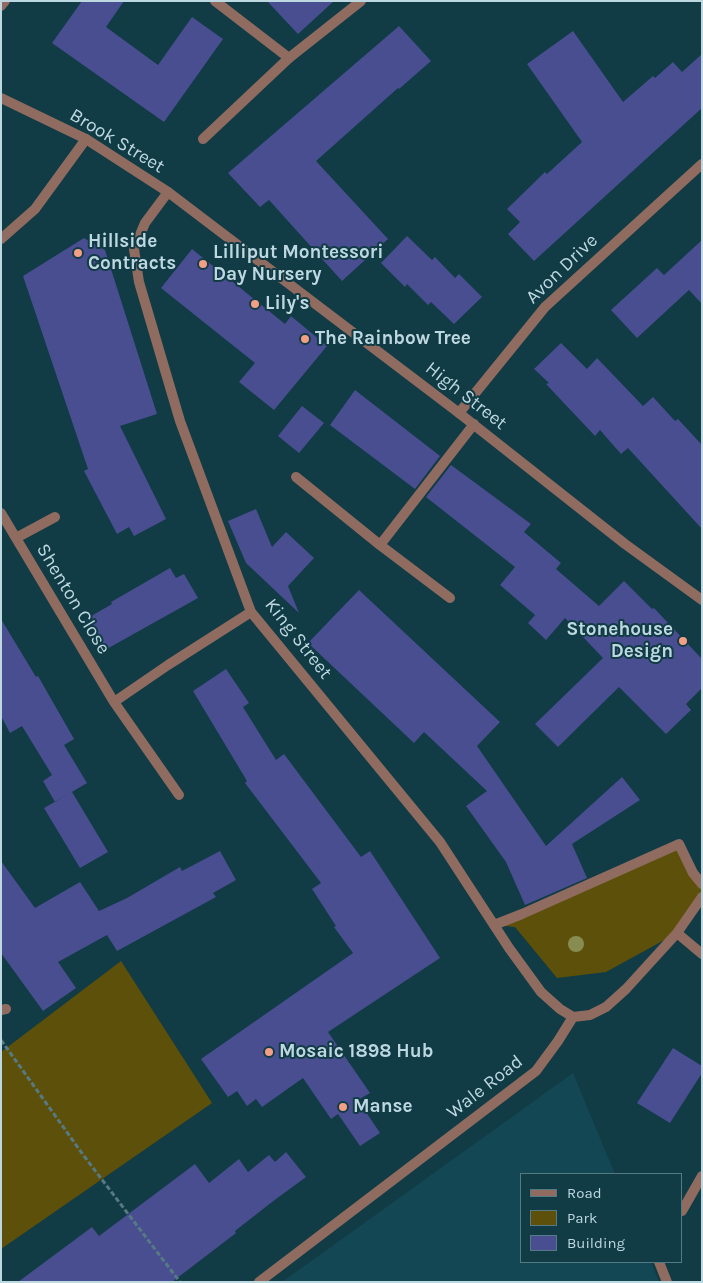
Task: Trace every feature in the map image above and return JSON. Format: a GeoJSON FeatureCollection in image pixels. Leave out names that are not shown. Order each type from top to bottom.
{"type":"FeatureCollection","features":[{"type":"Feature","properties":{"kind":"street"},"geometry":{"type":"LineString","coordinates":[[1,6],[5,1]]}},
{"type":"Feature","properties":{"kind":"street"},"geometry":{"type":"LineString","coordinates":[[215,1],[289,58]]}},
{"type":"Feature","properties":{"kind":"street"},"geometry":{"type":"LineString","coordinates":[[203,138],[289,58],[361,1]]}},
{"type":"Feature","properties":{"kind":"street","name":"Brook Street"},"geometry":{"type":"LineString","coordinates":[[1,98],[86,139],[168,192],[208,223]]}},
{"type":"Feature","properties":{"kind":"street"},"geometry":{"type":"LineString","coordinates":[[1,239],[35,209],[86,139]]}},
{"type":"Feature","properties":{"kind":"street","name":"Avon Drive"},"geometry":{"type":"LineString","coordinates":[[460,413],[545,308],[702,164]]}},
{"type":"Feature","properties":{"kind":"street","name":"King Street"},"geometry":{"type":"LineString","coordinates":[[168,192],[145,222],[134,249],[139,282],[180,421],[251,612],[440,842],[509,948],[541,992],[560,1010],[573,1017]]}},
{"type":"Feature","properties":{"kind":"street","name":"High Street"},"geometry":{"type":"LineString","coordinates":[[208,223],[460,413],[625,544],[702,600]]}},
{"type":"Feature","properties":{"kind":"street"},"geometry":{"type":"LineString","coordinates":[[380,545],[474,424]]}},
{"type":"Feature","properties":{"kind":"street"},"geometry":{"type":"LineString","coordinates":[[296,477],[380,545],[450,598]]}},
{"type":"Feature","properties":{"kind":"street","name":"Shenton Close"},"geometry":{"type":"LineString","coordinates":[[1,513],[114,702],[178,794]]}},
{"type":"Feature","properties":{"kind":"street"},"geometry":{"type":"LineString","coordinates":[[16,538],[55,517]]}},
{"type":"Feature","properties":{"kind":"street"},"geometry":{"type":"LineString","coordinates":[[114,702],[251,612]]}},
{"type":"Feature","properties":{"kind":"street"},"geometry":{"type":"LineString","coordinates":[[494,925],[679,844],[693,873],[702,884]]}},
{"type":"Feature","properties":{"kind":"street"},"geometry":{"type":"LineString","coordinates":[[573,1017],[590,1015],[606,1007],[626,989],[677,933],[702,897]]}},
{"type":"Feature","properties":{"kind":"street"},"geometry":{"type":"LineString","coordinates":[[677,933],[702,954]]}},
{"type":"Feature","properties":{"kind":"street","name":"Wale Road"},"geometry":{"type":"LineString","coordinates":[[259,1282],[536,1071],[573,1017]]}},
{"type":"Feature","properties":{"kind":"street"},"geometry":{"type":"LineString","coordinates":[[683,1209],[702,1176]]}},
{"type":"Feature","properties":{"kind":"street"},"geometry":{"type":"LineString","coordinates":[[659,1263],[667,1282]]}},
{"type":"Feature","properties":{"kind":"path"},"geometry":{"type":"LineString","coordinates":[[1,1040],[84,1156],[180,1282]]}},
{"type":"Feature","properties":{"kind":"shaded area"},"geometry":{"type":"Polygon","coordinates":[[[573,1073],[615,1173],[520,1173],[520,1263],[651,1263],[659,1282],[282,1282],[573,1073]]]}},
{"type":"Feature","properties":{"kind":"green space"},"geometry":{"type":"Polygon","coordinates":[[[679,844],[702,884],[702,897],[677,933],[606,972],[557,978],[515,927],[494,925],[679,844]]]}},
{"type":"Feature","properties":{"kind":"green space"},"geometry":{"type":"Polygon","coordinates":[[[121,961],[212,1103],[1,1249],[1,1052],[121,961]]]}},
{"type":"Feature","properties":{"kind":"building"},"geometry":{"type":"Polygon","coordinates":[[[82,1],[124,1],[106,27],[158,65],[192,17],[223,39],[164,122],[52,43],[82,1]]]}},
{"type":"Feature","properties":{"kind":"building"},"geometry":{"type":"Polygon","coordinates":[[[267,1],[334,1],[298,34],[267,1]]]}},
{"type":"Feature","properties":{"kind":"building"},"geometry":{"type":"Polygon","coordinates":[[[399,26],[431,61],[316,161],[388,239],[342,281],[269,200],[260,207],[228,173],[399,26]]]}},
{"type":"Feature","properties":{"kind":"building"},"geometry":{"type":"Polygon","coordinates":[[[573,31],[623,102],[653,76],[655,78],[673,62],[682,72],[702,54],[702,108],[534,261],[508,234],[520,222],[507,209],[545,172],[547,174],[582,142],[527,64],[573,31]]]}},
{"type":"Feature","properties":{"kind":"building"},"geometry":{"type":"Polygon","coordinates":[[[407,236],[432,260],[435,257],[455,278],[459,274],[482,297],[454,324],[431,302],[428,305],[407,284],[405,287],[381,263],[407,236]]]}},
{"type":"Feature","properties":{"kind":"building"},"geometry":{"type":"Polygon","coordinates":[[[84,238],[105,250],[157,414],[120,426],[166,519],[134,536],[129,527],[117,534],[84,471],[88,469],[23,276],[84,238]]]}},
{"type":"Feature","properties":{"kind":"building"},"geometry":{"type":"Polygon","coordinates":[[[702,240],[702,304],[689,290],[637,338],[611,310],[657,268],[664,275],[702,240]]]}},
{"type":"Feature","properties":{"kind":"building"},"geometry":{"type":"Polygon","coordinates":[[[192,249],[285,324],[291,316],[327,346],[274,410],[239,382],[255,363],[161,288],[192,249]]]}},
{"type":"Feature","properties":{"kind":"building"},"geometry":{"type":"Polygon","coordinates":[[[561,343],[587,369],[597,358],[643,406],[653,397],[675,421],[678,419],[702,445],[702,529],[628,448],[621,454],[600,430],[595,436],[546,384],[549,383],[534,369],[561,343]]]}},
{"type":"Feature","properties":{"kind":"building"},"geometry":{"type":"Polygon","coordinates":[[[355,390],[440,456],[415,489],[330,425],[355,390]]]}},
{"type":"Feature","properties":{"kind":"building"},"geometry":{"type":"Polygon","coordinates":[[[302,406],[324,423],[299,453],[278,436],[302,406]]]}},
{"type":"Feature","properties":{"kind":"building"},"geometry":{"type":"Polygon","coordinates":[[[451,465],[531,524],[524,532],[561,563],[556,569],[599,606],[624,581],[652,609],[654,608],[702,659],[702,688],[686,704],[691,710],[666,734],[619,687],[558,747],[535,724],[603,658],[565,618],[546,640],[528,623],[535,615],[500,585],[515,567],[426,497],[451,465]]]}},
{"type":"Feature","properties":{"kind":"building"},"geometry":{"type":"Polygon","coordinates":[[[256,509],[272,547],[286,532],[314,558],[288,586],[299,613],[246,563],[228,521],[256,509]]]}},
{"type":"Feature","properties":{"kind":"building"},"geometry":{"type":"Polygon","coordinates":[[[170,568],[176,578],[184,574],[198,598],[105,650],[86,619],[112,604],[111,602],[170,568]]]}},
{"type":"Feature","properties":{"kind":"building"},"geometry":{"type":"Polygon","coordinates":[[[359,590],[500,722],[477,746],[546,846],[622,777],[640,800],[572,844],[587,878],[525,905],[506,862],[466,806],[487,791],[424,732],[414,743],[308,643],[359,590]]]}},
{"type":"Feature","properties":{"kind":"building"},"geometry":{"type":"Polygon","coordinates":[[[1,619],[36,677],[38,676],[74,739],[64,745],[87,783],[55,802],[43,781],[52,775],[22,726],[10,733],[1,716],[1,619]]]}},
{"type":"Feature","properties":{"kind":"building"},"geometry":{"type":"Polygon","coordinates":[[[226,669],[249,703],[243,707],[276,760],[284,754],[361,857],[370,851],[440,958],[328,1032],[370,1093],[358,1100],[380,1133],[360,1146],[338,1114],[331,1119],[303,1078],[262,1107],[256,1099],[247,1106],[237,1091],[228,1097],[201,1059],[353,953],[334,927],[336,926],[312,889],[321,883],[245,783],[247,781],[193,691],[226,669]]]}},
{"type":"Feature","properties":{"kind":"building"},"geometry":{"type":"Polygon","coordinates":[[[72,792],[108,852],[80,868],[44,808],[72,792]]]}},
{"type":"Feature","properties":{"kind":"building"},"geometry":{"type":"Polygon","coordinates":[[[220,851],[236,880],[213,893],[216,897],[117,951],[107,935],[58,962],[76,988],[43,1011],[1,953],[1,861],[35,908],[80,882],[99,911],[127,898],[180,867],[182,871],[220,851]]]}},
{"type":"Feature","properties":{"kind":"building"},"geometry":{"type":"Polygon","coordinates":[[[673,1048],[702,1066],[702,1073],[670,1123],[637,1103],[673,1048]]]}},
{"type":"Feature","properties":{"kind":"building"},"geometry":{"type":"Polygon","coordinates":[[[286,1152],[306,1177],[172,1282],[18,1282],[92,1227],[99,1236],[195,1164],[209,1183],[239,1159],[248,1172],[269,1155],[275,1162],[286,1152]]]}},
{"type":"Feature","properties":{"kind":"place","name":"Hillside Contracts"},"geometry":{"type":"Point","coordinates":[78,253]}},
{"type":"Feature","properties":{"kind":"place","name":"Lilliput Montessori Day Nursery"},"geometry":{"type":"Point","coordinates":[203,264]}},
{"type":"Feature","properties":{"kind":"place","name":"Lily's"},"geometry":{"type":"Point","coordinates":[255,304]}},
{"type":"Feature","properties":{"kind":"place","name":"The Rainbow Tree"},"geometry":{"type":"Point","coordinates":[305,339]}},
{"type":"Feature","properties":{"kind":"place","name":"Stonehouse Design"},"geometry":{"type":"Point","coordinates":[683,641]}},
{"type":"Feature","properties":{"kind":"place","name":"Mosaic 1898 Hub"},"geometry":{"type":"Point","coordinates":[269,1052]}},
{"type":"Feature","properties":{"kind":"place","name":"Manse"},"geometry":{"type":"Point","coordinates":[343,1107]}}]}
